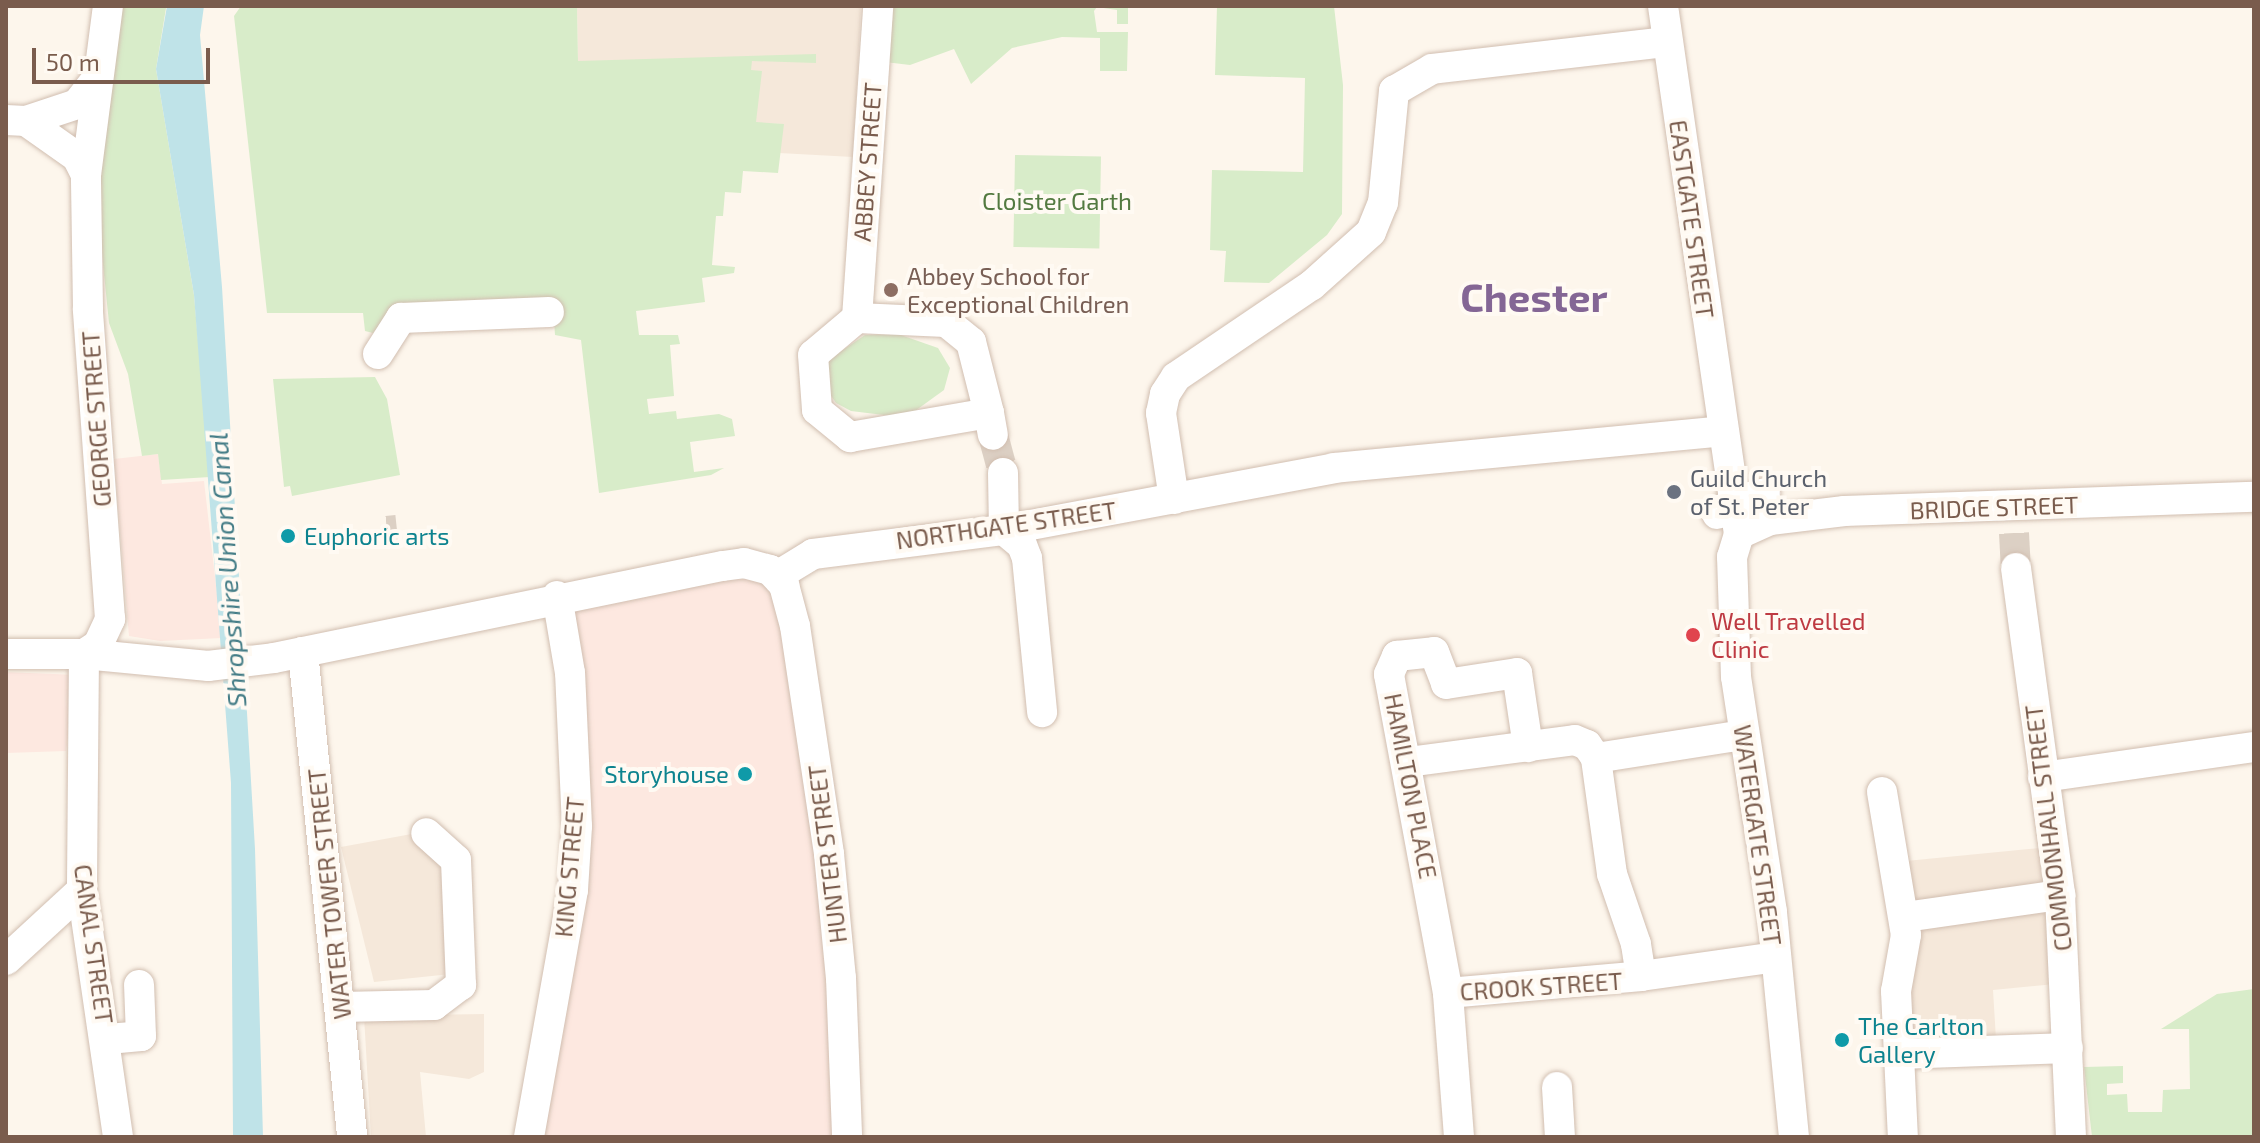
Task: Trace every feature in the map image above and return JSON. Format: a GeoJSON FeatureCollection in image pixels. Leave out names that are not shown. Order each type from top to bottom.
{"type":"FeatureCollection","features":[{"type":"Feature","properties":{"kind":"street","name":"GEORGE STREET"},"geometry":{"type":"LineString","coordinates":[[108,6],[95,81],[86,175],[88,309],[110,619]]}},
{"type":"Feature","properties":{"kind":"street","name":"ABBEY STREET"},"geometry":{"type":"LineString","coordinates":[[857,318],[878,6]]}},
{"type":"Feature","properties":{"kind":"street","name":"EASTGATE STREET"},"geometry":{"type":"LineString","coordinates":[[1663,6],[1723,431],[1729,517]]}},
{"type":"Feature","properties":{"kind":"street"},"geometry":{"type":"LineString","coordinates":[[1174,499],[1161,413],[1165,394],[1176,377],[1312,285],[1371,232],[1383,203],[1394,91],[1432,69],[1667,42]]}},
{"type":"Feature","properties":{"kind":"street"},"geometry":{"type":"LineString","coordinates":[[16,120],[77,104],[95,81]]}},
{"type":"Feature","properties":{"kind":"street"},"geometry":{"type":"LineString","coordinates":[[16,120],[58,140],[77,157],[86,175]]}},
{"type":"Feature","properties":{"kind":"street"},"geometry":{"type":"LineString","coordinates":[[378,354],[401,318],[549,312]]}},
{"type":"Feature","properties":{"kind":"street"},"geometry":{"type":"LineString","coordinates":[[857,318],[928,318],[954,326],[971,342],[991,424],[850,437],[833,428],[817,410],[813,355],[857,318]]}},
{"type":"Feature","properties":{"kind":"street","name":"NORTHGATE STREET"},"geometry":{"type":"LineString","coordinates":[[777,576],[813,554],[1004,530],[1409,458],[1723,431]]}},
{"type":"Feature","properties":{"kind":"street"},"geometry":{"type":"LineString","coordinates":[[1003,473],[1004,530],[1022,545],[1027,558],[1042,712]]}},
{"type":"Feature","properties":{"kind":"street"},"geometry":{"type":"LineString","coordinates":[[1729,517],[1765,493]]}},
{"type":"Feature","properties":{"kind":"street","name":"BRIDGE STREET"},"geometry":{"type":"LineString","coordinates":[[1729,517],[1770,520],[1844,511],[2012,520],[2254,497]]}},
{"type":"Feature","properties":{"kind":"street","name":"WATERGATE STREET"},"geometry":{"type":"LineString","coordinates":[[1729,517],[1743,735],[1776,957],[1794,1137]]}},
{"type":"Feature","properties":{"kind":"street"},"geometry":{"type":"LineString","coordinates":[[6,654],[84,654],[208,666],[274,658],[557,596],[744,563],[760,565],[777,576]]}},
{"type":"Feature","properties":{"kind":"street","name":"COMMONHALL STREET"},"geometry":{"type":"LineString","coordinates":[[2016,568],[2043,777],[2048,896],[2068,1048],[2071,1137]]}},
{"type":"Feature","properties":{"kind":"street","name":"HUNTER STREET"},"geometry":{"type":"LineString","coordinates":[[777,576],[789,595],[795,626],[835,897],[847,1137]]}},
{"type":"Feature","properties":{"kind":"street","name":"KING STREET"},"geometry":{"type":"LineString","coordinates":[[529,1137],[573,890],[577,826],[570,673],[557,596]]}},
{"type":"Feature","properties":{"kind":"street"},"geometry":{"type":"LineString","coordinates":[[84,654],[98,645],[110,619]]}},
{"type":"Feature","properties":{"kind":"street"},"geometry":{"type":"LineString","coordinates":[[110,619],[121,648],[142,661]]}},
{"type":"Feature","properties":{"kind":"street","name":"HAMILTON PLACE"},"geometry":{"type":"LineString","coordinates":[[1459,1137],[1448,993],[1408,762],[1389,674],[1397,656],[1427,650],[1434,652],[1446,684],[1517,673],[1528,747]]}},
{"type":"Feature","properties":{"kind":"street","name":"WATER TOWER STREET"},"geometry":{"type":"LineString","coordinates":[[303,652],[352,1137]]}},
{"type":"Feature","properties":{"kind":"street","name":"CANAL STREET"},"geometry":{"type":"LineString","coordinates":[[84,654],[82,890],[108,1039],[118,1137]]}},
{"type":"Feature","properties":{"kind":"street"},"geometry":{"type":"LineString","coordinates":[[1596,758],[1743,735]]}},
{"type":"Feature","properties":{"kind":"street"},"geometry":{"type":"LineString","coordinates":[[1408,762],[1575,740],[1596,758],[1612,874],[1636,944],[1638,977]]}},
{"type":"Feature","properties":{"kind":"street"},"geometry":{"type":"LineString","coordinates":[[2043,777],[2254,747]]}},
{"type":"Feature","properties":{"kind":"street"},"geometry":{"type":"LineString","coordinates":[[1882,792],[1905,917],[1896,991],[1903,1137]]}},
{"type":"Feature","properties":{"kind":"street"},"geometry":{"type":"LineString","coordinates":[[340,1007],[434,1005],[454,995],[464,970],[463,851],[426,833]]}},
{"type":"Feature","properties":{"kind":"street"},"geometry":{"type":"LineString","coordinates":[[6,960],[82,890]]}},
{"type":"Feature","properties":{"kind":"street"},"geometry":{"type":"LineString","coordinates":[[1905,917],[2048,896]]}},
{"type":"Feature","properties":{"kind":"street","name":"CROOK STREET"},"geometry":{"type":"LineString","coordinates":[[1448,993],[1638,977],[1776,957]]}},
{"type":"Feature","properties":{"kind":"street"},"geometry":{"type":"LineString","coordinates":[[108,1039],[141,1036],[139,985]]}},
{"type":"Feature","properties":{"kind":"street"},"geometry":{"type":"LineString","coordinates":[[1899,1054],[2068,1048]]}},
{"type":"Feature","properties":{"kind":"street"},"geometry":{"type":"LineString","coordinates":[[1557,1087],[1560,1137]]}},
{"type":"Feature","properties":{"kind":"shaded area"},"geometry":{"type":"Polygon","coordinates":[[[577,6],[861,6],[853,157],[779,153],[783,124],[756,123],[578,61],[577,6]]]}},
{"type":"Feature","properties":{"kind":"shaded area"},"geometry":{"type":"Polygon","coordinates":[[[158,454],[162,484],[204,481],[222,638],[160,641],[129,636],[114,459],[158,454]]]}},
{"type":"Feature","properties":{"kind":"shaded area"},"geometry":{"type":"Polygon","coordinates":[[[723,566],[784,585],[847,1137],[529,1137],[573,890],[557,596],[723,566]]]}},
{"type":"Feature","properties":{"kind":"shaded area"},"geometry":{"type":"Polygon","coordinates":[[[6,672],[76,675],[66,751],[6,753],[6,672]]]}},
{"type":"Feature","properties":{"kind":"shaded area"},"geometry":{"type":"Polygon","coordinates":[[[417,833],[436,854],[448,881],[451,974],[374,982],[341,847],[417,833]]]}},
{"type":"Feature","properties":{"kind":"shaded area"},"geometry":{"type":"Polygon","coordinates":[[[2040,848],[2055,984],[1993,990],[1996,1039],[1909,1044],[1906,861],[2040,848]]]}},
{"type":"Feature","properties":{"kind":"shaded area"},"geometry":{"type":"Polygon","coordinates":[[[484,1014],[484,1072],[469,1079],[420,1072],[426,1137],[371,1137],[364,1016],[484,1014]]]}},
{"type":"Feature","properties":{"kind":"green space"},"geometry":{"type":"Polygon","coordinates":[[[121,6],[166,8],[156,69],[194,295],[210,477],[161,480],[158,454],[142,456],[128,374],[109,323],[96,195],[121,6]]]}},
{"type":"Feature","properties":{"kind":"green space"},"geometry":{"type":"Polygon","coordinates":[[[241,6],[577,6],[578,61],[816,54],[816,63],[752,61],[751,70],[762,71],[756,122],[784,124],[778,173],[743,171],[741,193],[725,192],[723,216],[716,216],[712,265],[735,267],[734,273],[702,278],[705,302],[636,311],[639,335],[678,335],[680,344],[670,345],[674,396],[647,399],[649,414],[676,411],[677,419],[719,414],[732,419],[735,436],[690,442],[694,472],[724,468],[711,475],[599,493],[581,340],[555,335],[553,307],[379,326],[373,333],[365,331],[363,313],[267,313],[234,16],[241,6]]]}},
{"type":"Feature","properties":{"kind":"green space"},"geometry":{"type":"Polygon","coordinates":[[[888,6],[1128,6],[1128,24],[1117,24],[1117,10],[1097,7],[1094,11],[1097,32],[1128,32],[1127,71],[1100,71],[1100,38],[1062,37],[1012,48],[971,84],[954,49],[910,65],[885,62],[888,6]]]}},
{"type":"Feature","properties":{"kind":"green space"},"geometry":{"type":"Polygon","coordinates":[[[1217,6],[1334,6],[1343,85],[1342,214],[1327,235],[1269,283],[1224,282],[1226,251],[1210,250],[1212,170],[1303,172],[1305,78],[1215,75],[1217,6]]]}},
{"type":"Feature","properties":{"kind":"green space","name":"Cloister Garth"},"geometry":{"type":"Polygon","coordinates":[[[1015,155],[1101,157],[1099,248],[1013,247],[1015,155]]]}},
{"type":"Feature","properties":{"kind":"green space"},"geometry":{"type":"Polygon","coordinates":[[[898,334],[938,348],[950,368],[944,390],[915,411],[892,416],[851,411],[836,403],[827,390],[828,360],[865,335],[898,334]]]}},
{"type":"Feature","properties":{"kind":"green space"},"geometry":{"type":"Polygon","coordinates":[[[375,377],[387,399],[400,475],[292,496],[290,486],[284,487],[273,379],[375,377]]]}},
{"type":"Feature","properties":{"kind":"green space"},"geometry":{"type":"Polygon","coordinates":[[[2254,989],[2254,1137],[2092,1137],[2084,1067],[2123,1066],[2123,1083],[2107,1084],[2107,1095],[2127,1094],[2128,1112],[2162,1112],[2163,1090],[2190,1089],[2189,1029],[2161,1029],[2217,994],[2254,989]]]}},
{"type":"Feature","properties":{"kind":"water","name":"Shropshire Union Canal"},"geometry":{"type":"Polygon","coordinates":[[[167,6],[204,6],[200,35],[222,287],[255,849],[263,1137],[233,1137],[231,783],[194,295],[156,69],[167,6]]]}},
{"type":"Feature","properties":{"kind":"tunnel"},"geometry":{"type":"LineString","coordinates":[[993,435],[1003,473]]}},
{"type":"Feature","properties":{"kind":"tunnel"},"geometry":{"type":"LineString","coordinates":[[387,531],[397,530]]}},
{"type":"Feature","properties":{"kind":"tunnel"},"geometry":{"type":"LineString","coordinates":[[2014,533],[2016,568]]}},
{"type":"Feature","properties":{"kind":"place","name":"Abbey School for Exceptional Children"},"geometry":{"type":"Point","coordinates":[891,290]}},
{"type":"Feature","properties":{"kind":"place","name":"Guild Church of St. Peter"},"geometry":{"type":"Point","coordinates":[1674,492]}},
{"type":"Feature","properties":{"kind":"place","name":"Euphoric arts"},"geometry":{"type":"Point","coordinates":[288,536]}},
{"type":"Feature","properties":{"kind":"place","name":"Well Travelled Clinic"},"geometry":{"type":"Point","coordinates":[1693,635]}},
{"type":"Feature","properties":{"kind":"place","name":"Storyhouse"},"geometry":{"type":"Point","coordinates":[745,774]}},
{"type":"Feature","properties":{"kind":"place","name":"The Carlton Gallery"},"geometry":{"type":"Point","coordinates":[1842,1040]}},
{"type":"Feature","properties":{"kind":"district","name":"Chester"},"geometry":{"type":"Point","coordinates":[1534,296]}}]}
